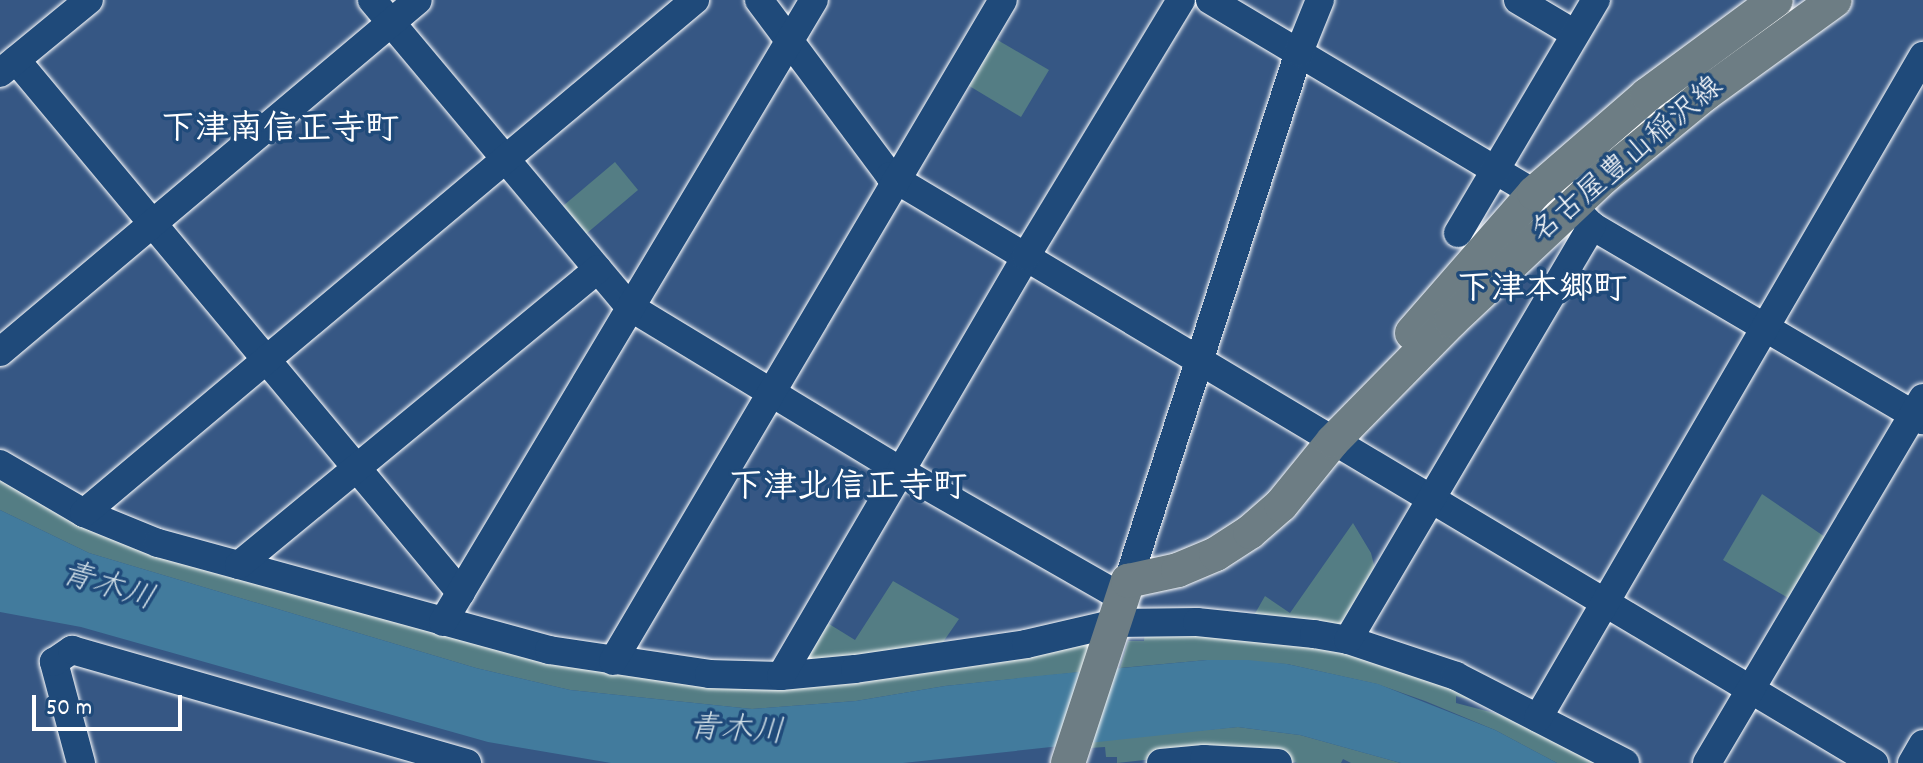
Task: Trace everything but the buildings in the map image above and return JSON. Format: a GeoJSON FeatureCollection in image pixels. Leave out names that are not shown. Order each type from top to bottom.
{"type":"FeatureCollection","features":[{"type":"Feature","properties":{"kind":"main road","name":"名古屋豊山稲沢線"},"geometry":{"type":"LineString","coordinates":[[1120,609],[1178,570],[1216,554],[1250,532],[1281,505],[1333,441],[1451,321],[1582,216],[1669,122],[1835,0]]}},
{"type":"Feature","properties":{"kind":"main road","name":"名古屋豊山稲沢線"},"geometry":{"type":"LineString","coordinates":[[1333,441],[1346,415],[1365,391],[1534,193],[1647,95],[1763,4]]}},
{"type":"Feature","properties":{"kind":"main road"},"geometry":{"type":"LineString","coordinates":[[1068,763],[1120,609]]}},
{"type":"Feature","properties":{"kind":"street"},"geometry":{"type":"LineString","coordinates":[[89,0],[8,67],[152,224],[461,593]]}},
{"type":"Feature","properties":{"kind":"street"},"geometry":{"type":"LineString","coordinates":[[372,0],[630,307],[901,471],[1120,609],[1197,622],[1348,640],[1456,676],[1625,763]]}},
{"type":"Feature","properties":{"kind":"street"},"geometry":{"type":"LineString","coordinates":[[0,352],[418,0]]}},
{"type":"Feature","properties":{"kind":"street"},"geometry":{"type":"LineString","coordinates":[[84,513],[695,0]]}},
{"type":"Feature","properties":{"kind":"street"},"geometry":{"type":"LineString","coordinates":[[759,0],[890,176],[1333,441],[1433,497],[1874,763]]}},
{"type":"Feature","properties":{"kind":"street"},"geometry":{"type":"LineString","coordinates":[[443,622],[814,0]]}},
{"type":"Feature","properties":{"kind":"street"},"geometry":{"type":"LineString","coordinates":[[613,661],[1003,0]]}},
{"type":"Feature","properties":{"kind":"street"},"geometry":{"type":"LineString","coordinates":[[781,676],[1026,256],[1181,0]]}},
{"type":"Feature","properties":{"kind":"street"},"geometry":{"type":"LineString","coordinates":[[1210,0],[1534,193]]}},
{"type":"Feature","properties":{"kind":"street"},"geometry":{"type":"LineString","coordinates":[[1120,609],[1198,359],[1299,52],[1320,0]]}},
{"type":"Feature","properties":{"kind":"street"},"geometry":{"type":"LineString","coordinates":[[1518,0],[1575,34]]}},
{"type":"Feature","properties":{"kind":"street"},"geometry":{"type":"LineString","coordinates":[[1458,233],[1596,0]]}},
{"type":"Feature","properties":{"kind":"street"},"geometry":{"type":"LineString","coordinates":[[1538,718],[1923,56]]}},
{"type":"Feature","properties":{"kind":"street"},"geometry":{"type":"LineString","coordinates":[[1348,640],[1433,497],[1582,216],[1765,327],[1920,410],[1707,763]]}},
{"type":"Feature","properties":{"kind":"street"},"geometry":{"type":"LineString","coordinates":[[239,565],[598,269]]}},
{"type":"Feature","properties":{"kind":"street"},"geometry":{"type":"LineString","coordinates":[[0,464],[84,513],[158,543],[549,650],[709,674],[781,676],[855,669],[1026,644],[1120,609]]}},
{"type":"Feature","properties":{"kind":"street"},"geometry":{"type":"LineString","coordinates":[[81,763],[54,662],[72,650],[467,763]]}},
{"type":"Feature","properties":{"kind":"street"},"geometry":{"type":"LineString","coordinates":[[1912,763],[1923,744]]}},
{"type":"Feature","properties":{"kind":"street"},"geometry":{"type":"LineString","coordinates":[[1161,763],[1204,759],[1278,763]]}},
{"type":"Feature","properties":{"kind":"green space"},"geometry":{"type":"Polygon","coordinates":[[[989,35],[1049,70],[1021,117],[961,81],[989,35]]]}},
{"type":"Feature","properties":{"kind":"green space"},"geometry":{"type":"Polygon","coordinates":[[[615,162],[638,190],[580,239],[557,211],[615,162]]]}},
{"type":"Feature","properties":{"kind":"green space"},"geometry":{"type":"Polygon","coordinates":[[[0,474],[87,522],[661,676],[1093,634],[1081,672],[945,686],[856,701],[752,709],[570,690],[476,668],[89,553],[0,510],[0,474]]]}},
{"type":"Feature","properties":{"kind":"green space"},"geometry":{"type":"Polygon","coordinates":[[[1762,494],[1831,541],[1795,602],[1723,560],[1762,494]]]}},
{"type":"Feature","properties":{"kind":"green space"},"geometry":{"type":"Polygon","coordinates":[[[1353,523],[1371,553],[1378,581],[1349,626],[1253,617],[1265,596],[1290,613],[1353,523]]]}},
{"type":"Feature","properties":{"kind":"green space"},"geometry":{"type":"Polygon","coordinates":[[[893,581],[959,619],[939,648],[803,668],[821,619],[855,640],[893,581]]]}},
{"type":"Feature","properties":{"kind":"green space"},"geometry":{"type":"Polygon","coordinates":[[[1145,630],[1310,638],[1515,712],[1456,696],[1456,703],[1540,725],[1614,763],[1557,763],[1495,730],[1425,701],[1377,684],[1287,664],[1207,660],[1120,668],[1128,641],[1144,641],[1145,630]]]}},
{"type":"Feature","properties":{"kind":"green space"},"geometry":{"type":"Polygon","coordinates":[[[1238,727],[1300,735],[1401,763],[1351,763],[1343,759],[1341,763],[1297,763],[1275,756],[1163,758],[1117,763],[1117,757],[1106,757],[1105,747],[1090,748],[1093,740],[1238,727]]]}},
{"type":"Feature","properties":{"kind":"water","name":"青木川"},"geometry":{"type":"Polygon","coordinates":[[[0,510],[89,553],[476,668],[570,690],[752,709],[856,701],[945,686],[1047,675],[1207,660],[1248,660],[1287,664],[1378,684],[1495,730],[1557,763],[1401,763],[1300,735],[1238,727],[903,763],[611,763],[488,742],[81,627],[0,612],[0,510]]]}},
{"type":"Feature","properties":{"kind":"district","name":"下津南信正寺町"},"geometry":{"type":"Point","coordinates":[280,132]}},
{"type":"Feature","properties":{"kind":"district","name":"下津本郷町"},"geometry":{"type":"Point","coordinates":[1542,292]}},
{"type":"Feature","properties":{"kind":"district","name":"下津北信正寺町"},"geometry":{"type":"Point","coordinates":[848,490]}}]}
